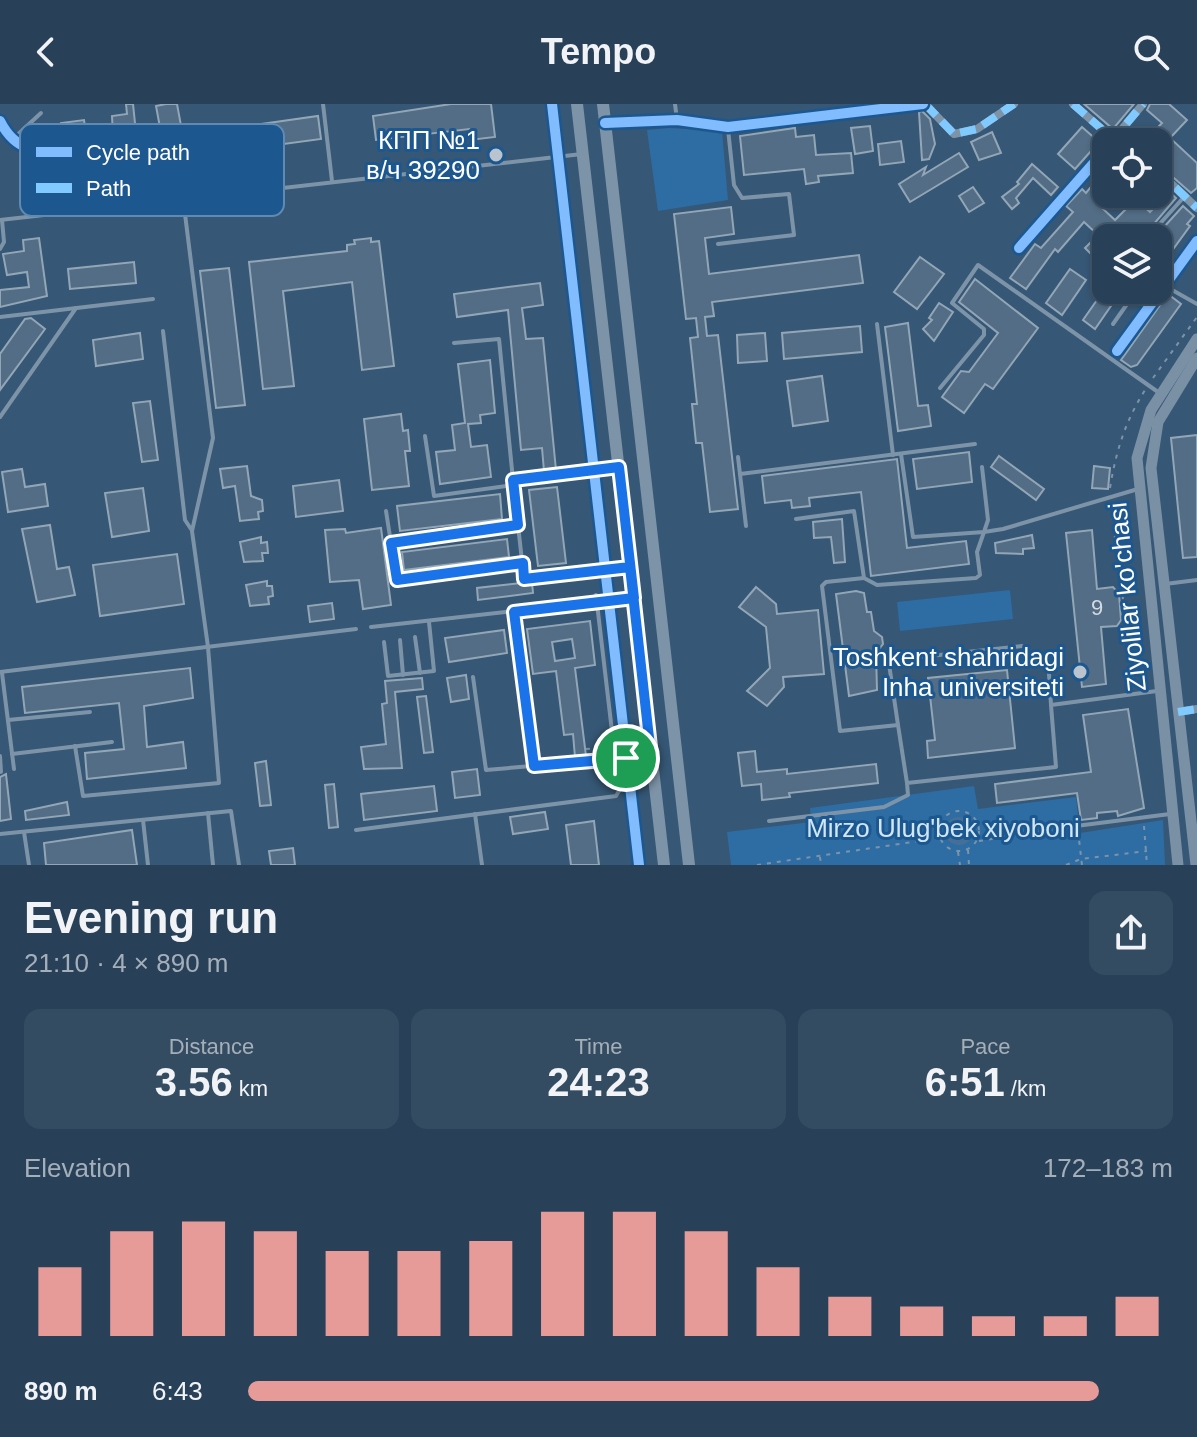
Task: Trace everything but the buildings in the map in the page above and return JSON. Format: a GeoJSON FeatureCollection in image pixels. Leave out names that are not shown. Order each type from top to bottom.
{"type":"FeatureCollection","features":[{"type":"Feature","properties":{"kind":"main road"},"geometry":{"type":"LineString","coordinates":[[577,104],[664,865]]}},
{"type":"Feature","properties":{"kind":"main road"},"geometry":{"type":"LineString","coordinates":[[603,104],[689,865]]}},
{"type":"Feature","properties":{"kind":"main road"},"geometry":{"type":"LineString","coordinates":[[583,154],[608,151]]}},
{"type":"Feature","properties":{"kind":"main road","name":"Ziyolilar ko'chasi"},"geometry":{"type":"LineString","coordinates":[[1178,865],[1138,489],[1140,436],[1160,394],[1197,339]]}},
{"type":"Feature","properties":{"kind":"main road","name":"Ziyolilar ko'chasi"},"geometry":{"type":"LineString","coordinates":[[1196,865],[1152,488],[1153,440],[1169,401],[1197,358]]}},
{"type":"Feature","properties":{"kind":"street"},"geometry":{"type":"LineString","coordinates":[[605,123],[677,120],[728,127],[924,104],[954,134],[977,129],[1014,104]]}},
{"type":"Feature","properties":{"kind":"street"},"geometry":{"type":"LineString","coordinates":[[1073,104],[1102,128]]}},
{"type":"Feature","properties":{"kind":"street"},"geometry":{"type":"LineString","coordinates":[[1123,128],[1143,104]]}},
{"type":"Feature","properties":{"kind":"street"},"geometry":{"type":"LineString","coordinates":[[0,121],[13,139],[20,143]]}},
{"type":"Feature","properties":{"kind":"street"},"geometry":{"type":"LineString","coordinates":[[1019,248],[1092,165]]}},
{"type":"Feature","properties":{"kind":"street"},"geometry":{"type":"LineString","coordinates":[[1172,185],[1197,208]]}},
{"type":"Feature","properties":{"kind":"street"},"geometry":{"type":"LineString","coordinates":[[1172,271],[1197,241]]}},
{"type":"Feature","properties":{"kind":"street"},"geometry":{"type":"LineString","coordinates":[[1117,351],[1148,304]]}},
{"type":"Feature","properties":{"kind":"street"},"geometry":{"type":"LineString","coordinates":[[1178,712],[1197,709]]}},
{"type":"Feature","properties":{"kind":"lane"},"geometry":{"type":"LineString","coordinates":[[323,104],[332,181]]}},
{"type":"Feature","properties":{"kind":"lane"},"geometry":{"type":"LineString","coordinates":[[675,104],[677,120]]}},
{"type":"Feature","properties":{"kind":"lane"},"geometry":{"type":"LineString","coordinates":[[29,124],[41,113]]}},
{"type":"Feature","properties":{"kind":"lane"},"geometry":{"type":"LineString","coordinates":[[718,244],[794,235],[789,194],[742,198],[734,185],[728,127]]}},
{"type":"Feature","properties":{"kind":"lane"},"geometry":{"type":"LineString","coordinates":[[13,139],[20,132]]}},
{"type":"Feature","properties":{"kind":"lane"},"geometry":{"type":"LineString","coordinates":[[284,186],[583,154]]}},
{"type":"Feature","properties":{"kind":"lane"},"geometry":{"type":"LineString","coordinates":[[1160,224],[1184,197]]}},
{"type":"Feature","properties":{"kind":"lane"},"geometry":{"type":"LineString","coordinates":[[0,249],[4,242],[1,220],[34,216]]}},
{"type":"Feature","properties":{"kind":"lane"},"geometry":{"type":"LineString","coordinates":[[75,746],[83,796],[219,783],[208,647],[192,531],[213,438],[185,216]]}},
{"type":"Feature","properties":{"kind":"lane"},"geometry":{"type":"LineString","coordinates":[[940,388],[984,335],[984,329],[952,303],[978,265],[1160,394]]}},
{"type":"Feature","properties":{"kind":"lane"},"geometry":{"type":"LineString","coordinates":[[1172,289],[1197,304]]}},
{"type":"Feature","properties":{"kind":"lane"},"geometry":{"type":"LineString","coordinates":[[0,317],[153,299]]}},
{"type":"Feature","properties":{"kind":"lane"},"geometry":{"type":"LineString","coordinates":[[1113,324],[1127,304]]}},
{"type":"Feature","properties":{"kind":"lane"},"geometry":{"type":"LineString","coordinates":[[0,417],[76,308]]}},
{"type":"Feature","properties":{"kind":"lane"},"geometry":{"type":"LineString","coordinates":[[877,324],[893,455]]}},
{"type":"Feature","properties":{"kind":"lane"},"geometry":{"type":"LineString","coordinates":[[163,331],[185,520],[192,531]]}},
{"type":"Feature","properties":{"kind":"lane"},"geometry":{"type":"LineString","coordinates":[[454,343],[499,339],[524,579],[630,567]]}},
{"type":"Feature","properties":{"kind":"lane"},"geometry":{"type":"LineString","coordinates":[[425,436],[434,496],[619,467]]}},
{"type":"Feature","properties":{"kind":"lane"},"geometry":{"type":"LineString","coordinates":[[740,474],[975,444]]}},
{"type":"Feature","properties":{"kind":"lane"},"geometry":{"type":"LineString","coordinates":[[901,454],[913,537],[984,532],[1138,489]]}},
{"type":"Feature","properties":{"kind":"lane"},"geometry":{"type":"LineString","coordinates":[[738,457],[746,526]]}},
{"type":"Feature","properties":{"kind":"lane"},"geometry":{"type":"LineString","coordinates":[[898,725],[840,731],[822,586],[826,582],[864,578],[883,586],[979,577],[978,545],[988,520],[982,467]]}},
{"type":"Feature","properties":{"kind":"lane"},"geometry":{"type":"LineString","coordinates":[[386,511],[397,580],[523,563]]}},
{"type":"Feature","properties":{"kind":"lane"},"geometry":{"type":"LineString","coordinates":[[796,519],[854,511],[864,578]]}},
{"type":"Feature","properties":{"kind":"lane"},"geometry":{"type":"LineString","coordinates":[[391,543],[518,525]]}},
{"type":"Feature","properties":{"kind":"lane"},"geometry":{"type":"LineString","coordinates":[[1163,584],[1197,580]]}},
{"type":"Feature","properties":{"kind":"lane"},"geometry":{"type":"LineString","coordinates":[[356,830],[616,796],[619,791],[596,595]]}},
{"type":"Feature","properties":{"kind":"lane"},"geometry":{"type":"LineString","coordinates":[[371,627],[634,598]]}},
{"type":"Feature","properties":{"kind":"lane"},"geometry":{"type":"LineString","coordinates":[[514,612],[534,766]]}},
{"type":"Feature","properties":{"kind":"lane"},"geometry":{"type":"LineString","coordinates":[[384,642],[388,676],[434,671],[429,621]]}},
{"type":"Feature","properties":{"kind":"lane"},"geometry":{"type":"LineString","coordinates":[[14,769],[1,672],[356,629]]}},
{"type":"Feature","properties":{"kind":"lane"},"geometry":{"type":"LineString","coordinates":[[415,637],[420,673]]}},
{"type":"Feature","properties":{"kind":"lane"},"geometry":{"type":"LineString","coordinates":[[400,640],[403,675]]}},
{"type":"Feature","properties":{"kind":"lane"},"geometry":{"type":"LineString","coordinates":[[769,821],[884,807],[908,795],[889,664],[893,660],[1022,646]]}},
{"type":"Feature","properties":{"kind":"lane"},"geometry":{"type":"LineString","coordinates":[[907,783],[1056,767],[1049,674]]}},
{"type":"Feature","properties":{"kind":"lane"},"geometry":{"type":"LineString","coordinates":[[473,677],[486,770],[651,756]]}},
{"type":"Feature","properties":{"kind":"lane"},"geometry":{"type":"LineString","coordinates":[[1051,705],[1159,691]]}},
{"type":"Feature","properties":{"kind":"lane"},"geometry":{"type":"LineString","coordinates":[[8,720],[90,712]]}},
{"type":"Feature","properties":{"kind":"lane"},"geometry":{"type":"LineString","coordinates":[[12,754],[112,742]]}},
{"type":"Feature","properties":{"kind":"lane"},"geometry":{"type":"LineString","coordinates":[[0,756],[1,772]]}},
{"type":"Feature","properties":{"kind":"lane"},"geometry":{"type":"LineString","coordinates":[[0,834],[231,811],[239,865]]}},
{"type":"Feature","properties":{"kind":"lane"},"geometry":{"type":"LineString","coordinates":[[208,813],[213,865]]}},
{"type":"Feature","properties":{"kind":"lane"},"geometry":{"type":"LineString","coordinates":[[475,814],[482,865]]}},
{"type":"Feature","properties":{"kind":"lane"},"geometry":{"type":"LineString","coordinates":[[1068,827],[1172,814]]}},
{"type":"Feature","properties":{"kind":"lane"},"geometry":{"type":"LineString","coordinates":[[143,819],[148,865]]}},
{"type":"Feature","properties":{"kind":"lane"},"geometry":{"type":"LineString","coordinates":[[24,832],[29,865]]}},
{"type":"Feature","properties":{"kind":"path"},"geometry":{"type":"LineString","coordinates":[[586,749],[613,747]]}},
{"type":"Feature","properties":{"kind":"path"},"geometry":{"type":"LineString","coordinates":[[976,841],[977,821],[959,811],[942,820],[940,838],[948,848],[958,851],[968,849],[976,841],[1068,827]]}},
{"type":"Feature","properties":{"kind":"path"},"geometry":{"type":"LineString","coordinates":[[1143,817],[1147,865]]}},
{"type":"Feature","properties":{"kind":"path"},"geometry":{"type":"LineString","coordinates":[[1077,826],[1082,865]]}},
{"type":"Feature","properties":{"kind":"path"},"geometry":{"type":"LineString","coordinates":[[757,865],[940,838]]}},
{"type":"Feature","properties":{"kind":"path"},"geometry":{"type":"LineString","coordinates":[[968,849],[969,865]]}},
{"type":"Feature","properties":{"kind":"path"},"geometry":{"type":"LineString","coordinates":[[958,851],[960,865]]}},
{"type":"Feature","properties":{"kind":"path"},"geometry":{"type":"LineString","coordinates":[[1066,865],[1081,859],[1147,851]]}},
{"type":"Feature","properties":{"kind":"path"},"geometry":{"type":"LineString","coordinates":[[820,856],[821,865]]}},
{"type":"Feature","properties":{"kind":"green space"},"geometry":{"type":"Polygon","coordinates":[[[647,130],[722,131],[728,200],[658,211],[647,130]]]}},
{"type":"Feature","properties":{"kind":"green space"},"geometry":{"type":"Polygon","coordinates":[[[1010,590],[1013,619],[900,631],[897,602],[1010,590]]]}},
{"type":"Feature","properties":{"kind":"green space","name":"Mirzo Ulug'bek xiyoboni"},"geometry":{"type":"Polygon","coordinates":[[[974,786],[978,809],[1076,797],[1080,833],[1163,820],[1165,865],[731,865],[727,832],[811,822],[810,808],[974,786]]]}},
{"type":"Feature","properties":{"kind":"shaded area"},"geometry":{"type":"Polygon","coordinates":[[[959,817],[969,821],[973,831],[969,841],[959,845],[949,841],[945,831],[949,821],[959,817]]]}},
{"type":"Feature","properties":{"kind":"marked path"},"geometry":{"type":"LineString","coordinates":[[925,104],[954,134],[977,129],[1014,104]]}},
{"type":"Feature","properties":{"kind":"marked path"},"geometry":{"type":"LineString","coordinates":[[1073,104],[1100,128]]}},
{"type":"Feature","properties":{"kind":"marked path"},"geometry":{"type":"LineString","coordinates":[[1123,128],[1143,104]]}},
{"type":"Feature","properties":{"kind":"marked path"},"geometry":{"type":"LineString","coordinates":[[1172,184],[1197,208]]}},
{"type":"Feature","properties":{"kind":"marked path"},"geometry":{"type":"LineString","coordinates":[[1178,712],[1197,709]]}},
{"type":"Feature","properties":{"kind":"cycle path"},"geometry":{"type":"LineString","coordinates":[[552,104],[639,865]]}},
{"type":"Feature","properties":{"kind":"cycle path"},"geometry":{"type":"LineString","coordinates":[[605,123],[677,120],[728,127],[923,104]]}},
{"type":"Feature","properties":{"kind":"cycle path"},"geometry":{"type":"LineString","coordinates":[[0,121],[20,144]]}},
{"type":"Feature","properties":{"kind":"cycle path"},"geometry":{"type":"LineString","coordinates":[[1019,248],[1092,165]]}},
{"type":"Feature","properties":{"kind":"cycle path"},"geometry":{"type":"LineString","coordinates":[[1117,351],[1197,241]]}},
{"type":"Feature","properties":{"kind":"place","name":"КПП №1 в/ч 39290"},"geometry":{"type":"Point","coordinates":[496,155]}},
{"type":"Feature","properties":{"kind":"place","name":"Toshkent shahridagi Inha universiteti"},"geometry":{"type":"Point","coordinates":[1080,672]}},
{"type":"Feature","properties":{"kind":"route"},"geometry":{"type":"LineString","coordinates":[[626,758],[534,766],[514,612],[634,598],[619,467],[513,480],[518,525],[391,543],[397,580],[523,563],[524,579],[630,567],[634,598],[651,756],[626,758]]}}]}
